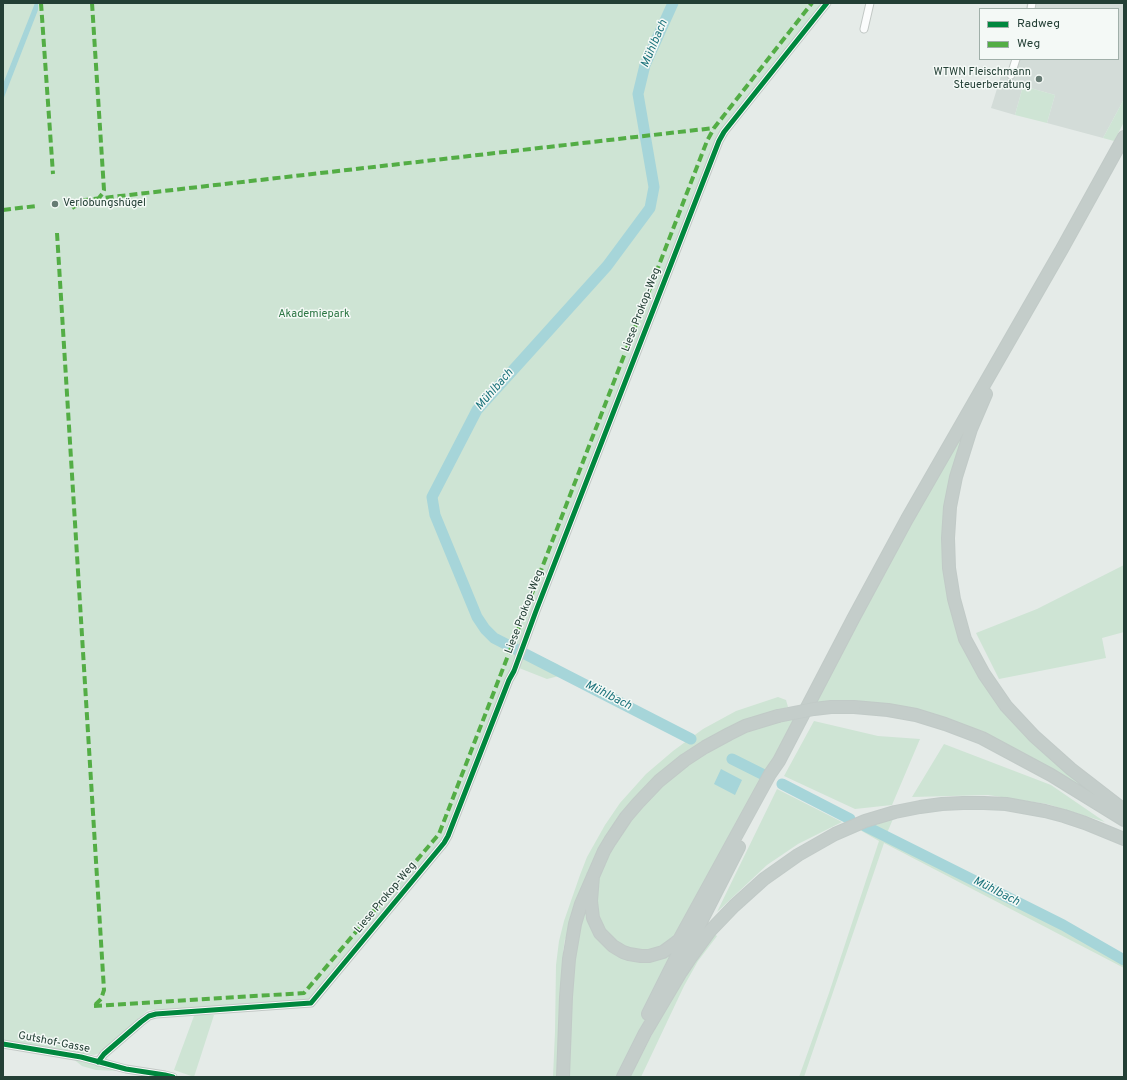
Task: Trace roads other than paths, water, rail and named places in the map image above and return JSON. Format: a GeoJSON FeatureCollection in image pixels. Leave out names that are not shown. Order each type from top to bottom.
{"type":"FeatureCollection","features":[{"type":"Feature","properties":{"kind":"highway"},"geometry":{"type":"LineString","coordinates":[[593,876],[591,893],[592,913],[595,924],[604,938],[617,949],[635,956],[649,956],[663,952],[674,944],[682,934],[770,774],[779,761],[907,520],[1062,249],[1124,137]]}},
{"type":"Feature","properties":{"kind":"highway"},"geometry":{"type":"LineString","coordinates":[[1062,249],[984,399],[971,429],[956,477],[950,507],[948,538],[949,568],[954,599],[965,639],[984,674],[1006,706],[1034,736],[1071,769],[1124,810]]}},
{"type":"Feature","properties":{"kind":"highway"},"geometry":{"type":"LineString","coordinates":[[563,1077],[566,998],[575,924],[581,904],[604,851],[622,824],[653,786],[695,753],[723,736],[745,726],[778,716],[831,707],[854,707],[888,710],[916,715],[982,738],[1052,775],[1124,820]]}},
{"type":"Feature","properties":{"kind":"highway"},"geometry":{"type":"LineString","coordinates":[[623,1077],[775,776],[779,761]]}},
{"type":"Feature","properties":{"kind":"highway"},"geometry":{"type":"LineString","coordinates":[[645,1033],[689,960],[710,931],[734,906],[764,879],[792,858],[823,840],[865,821],[895,812],[942,804],[1006,804],[1027,807],[1064,816],[1104,830],[1124,839]]}},
{"type":"Feature","properties":{"kind":"highway"},"geometry":{"type":"LineString","coordinates":[[616,1077],[749,813]]}},
{"type":"Feature","properties":{"kind":"street","name":"Liese Prokop-Weg"},"geometry":{"type":"LineString","coordinates":[[98,1062],[104,1054],[148,1016],[156,1014],[311,1003],[444,843],[509,680],[514,671],[719,141],[724,132],[827,3]]}},
{"type":"Feature","properties":{"kind":"street"},"geometry":{"type":"LineString","coordinates":[[864,29],[870,3]]}},
{"type":"Feature","properties":{"kind":"street"},"geometry":{"type":"LineString","coordinates":[[1011,75],[1016,60]]}},
{"type":"Feature","properties":{"kind":"street","name":"Gutshof-Gasse"},"geometry":{"type":"LineString","coordinates":[[3,1044],[81,1057],[126,1069],[172,1077]]}},
{"type":"Feature","properties":{"kind":"water"},"geometry":{"type":"Polygon","coordinates":[[[35,3],[38,3],[38,10],[3,100],[3,84],[35,3]]]}},
{"type":"Feature","properties":{"kind":"water"},"geometry":{"type":"Polygon","coordinates":[[[721,769],[742,780],[735,795],[714,784],[721,769]]]}},
{"type":"Feature","properties":{"kind":"waterway","name":"Mühlbach"},"geometry":{"type":"LineString","coordinates":[[673,3],[645,65],[638,94],[654,187],[650,208],[607,266],[477,410],[432,497],[435,515],[477,617],[485,629],[494,638],[691,739]]}},
{"type":"Feature","properties":{"kind":"waterway","name":"Mühlbach"},"geometry":{"type":"LineString","coordinates":[[732,759],[762,774]]}},
{"type":"Feature","properties":{"kind":"waterway","name":"Mühlbach"},"geometry":{"type":"LineString","coordinates":[[782,784],[850,819]]}},
{"type":"Feature","properties":{"kind":"waterway","name":"Mühlbach"},"geometry":{"type":"LineString","coordinates":[[865,826],[1063,925],[1124,960]]}},
{"type":"Feature","properties":{"kind":"place","name":"WTWN Fleischmann Steuerberatung"},"geometry":{"type":"Point","coordinates":[1039,79]}},
{"type":"Feature","properties":{"kind":"place","name":"Verlobungshügel"},"geometry":{"type":"Point","coordinates":[55,204]}},
{"type":"Feature","properties":{"kind":"park label","name":"Akademiepark"},"geometry":{"type":"Point","coordinates":[314,315]}}]}
